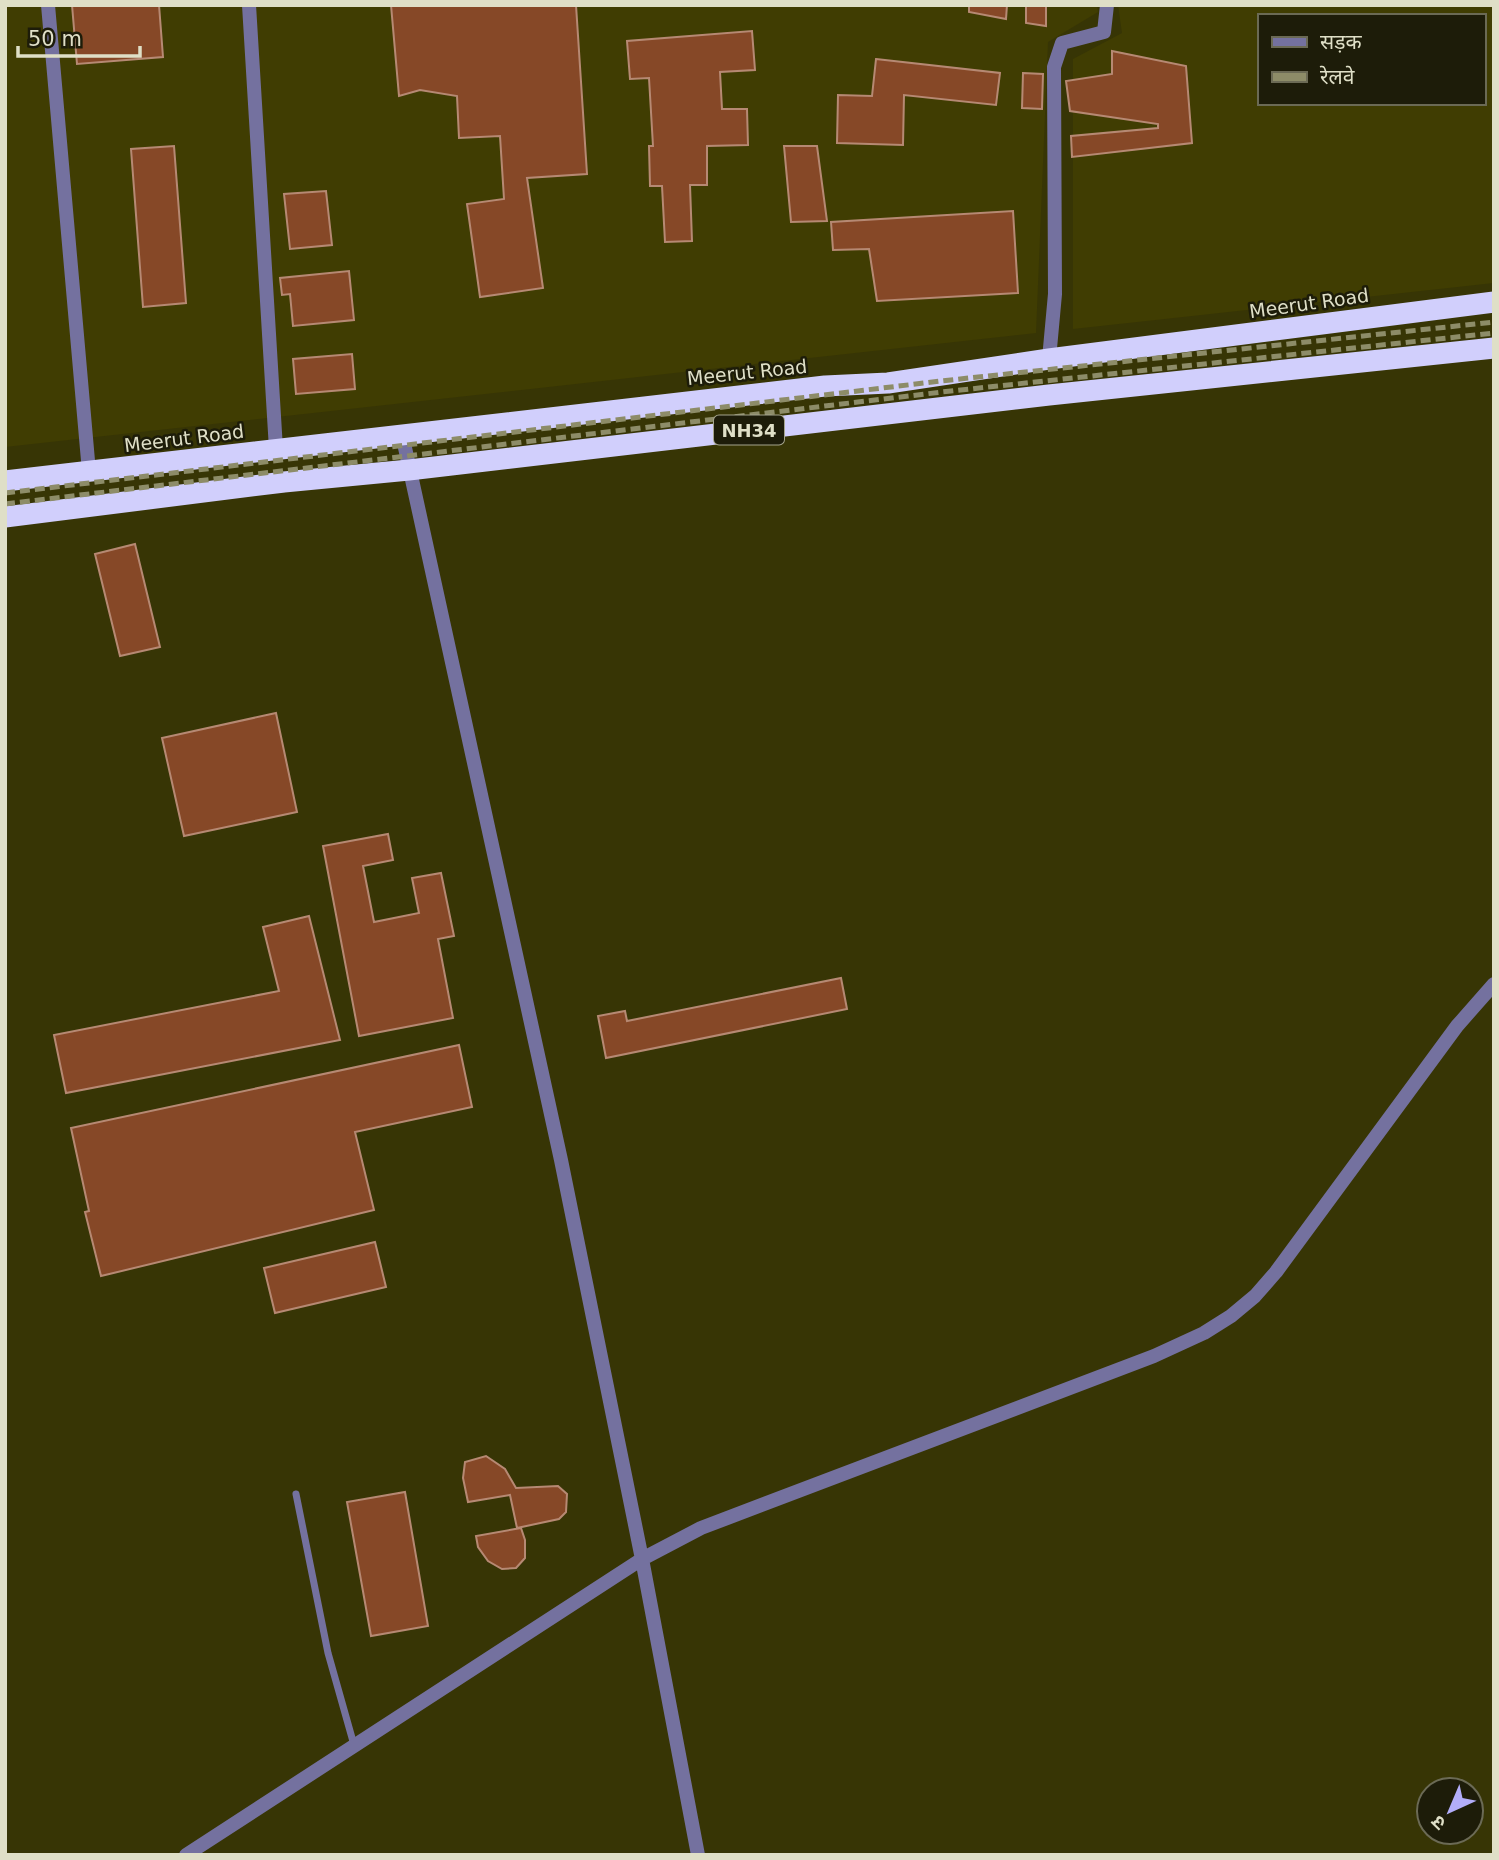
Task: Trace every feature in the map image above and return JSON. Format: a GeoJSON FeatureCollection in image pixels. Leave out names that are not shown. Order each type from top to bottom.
{"type":"FeatureCollection","features":[{"type":"Feature","properties":{"kind":"highway","name":"Meerut Road"},"geometry":{"type":"LineString","coordinates":[[5,481],[825,386],[888,383],[1049,359],[1494,303]]}},
{"type":"Feature","properties":{"kind":"highway","name":"NH34"},"geometry":{"type":"LineString","coordinates":[[5,517],[284,482],[409,470],[1049,395],[1494,348]]}},
{"type":"Feature","properties":{"kind":"street"},"geometry":{"type":"LineString","coordinates":[[48,5],[89,472]]}},
{"type":"Feature","properties":{"kind":"street"},"geometry":{"type":"LineString","coordinates":[[249,5],[276,449]]}},
{"type":"Feature","properties":{"kind":"street"},"geometry":{"type":"LineString","coordinates":[[1049,359],[1055,294],[1054,67],[1062,43],[1104,32],[1107,5]]}},
{"type":"Feature","properties":{"kind":"street"},"geometry":{"type":"LineString","coordinates":[[402,435],[561,1160],[642,1559],[698,1855]]}},
{"type":"Feature","properties":{"kind":"street"},"geometry":{"type":"LineString","coordinates":[[186,1855],[642,1559],[721,1519],[1087,1384],[1204,1333],[1231,1316],[1255,1296],[1276,1272],[1457,1026],[1494,984]]}},
{"type":"Feature","properties":{"kind":"lane"},"geometry":{"type":"LineString","coordinates":[[296,1494],[328,1653],[354,1745]]}},
{"type":"Feature","properties":{"kind":"shaded area"},"geometry":{"type":"Polygon","coordinates":[[[5,5],[1097,5],[1098,12],[1048,42],[1036,333],[5,447],[5,5]]]}},
{"type":"Feature","properties":{"kind":"shaded area"},"geometry":{"type":"Polygon","coordinates":[[[1118,5],[1494,5],[1494,283],[1073,329],[1073,59],[1122,33],[1118,5]]]}},
{"type":"Feature","properties":{"kind":"building"},"geometry":{"type":"Polygon","coordinates":[[[72,5],[159,5],[163,57],[77,64],[72,5]]]}},
{"type":"Feature","properties":{"kind":"building"},"geometry":{"type":"Polygon","coordinates":[[[391,5],[576,5],[587,174],[527,178],[543,288],[480,297],[467,204],[504,199],[500,136],[459,138],[457,96],[420,90],[399,96],[391,5]]]}},
{"type":"Feature","properties":{"kind":"building"},"geometry":{"type":"Polygon","coordinates":[[[969,5],[1007,5],[1006,19],[969,12],[969,5]]]}},
{"type":"Feature","properties":{"kind":"building"},"geometry":{"type":"Polygon","coordinates":[[[1026,5],[1046,5],[1046,26],[1026,23],[1026,5]]]}},
{"type":"Feature","properties":{"kind":"building"},"geometry":{"type":"Polygon","coordinates":[[[752,31],[755,70],[720,72],[722,109],[747,109],[748,145],[707,146],[707,185],[690,185],[692,241],[665,242],[662,186],[650,186],[649,146],[653,146],[649,78],[630,79],[627,41],[752,31]]]}},
{"type":"Feature","properties":{"kind":"building"},"geometry":{"type":"Polygon","coordinates":[[[1112,51],[1186,66],[1192,143],[1072,157],[1071,136],[1158,128],[1158,124],[1070,111],[1066,81],[1112,74],[1112,51]]]}},
{"type":"Feature","properties":{"kind":"building"},"geometry":{"type":"Polygon","coordinates":[[[876,59],[1000,73],[996,105],[904,95],[903,145],[837,143],[838,95],[872,96],[876,59]]]}},
{"type":"Feature","properties":{"kind":"building"},"geometry":{"type":"Polygon","coordinates":[[[1023,73],[1043,74],[1042,109],[1022,108],[1023,73]]]}},
{"type":"Feature","properties":{"kind":"building"},"geometry":{"type":"Polygon","coordinates":[[[174,146],[186,303],[143,307],[131,149],[174,146]]]}},
{"type":"Feature","properties":{"kind":"building"},"geometry":{"type":"Polygon","coordinates":[[[784,146],[817,146],[827,221],[791,222],[784,146]]]}},
{"type":"Feature","properties":{"kind":"building"},"geometry":{"type":"Polygon","coordinates":[[[326,191],[332,245],[290,249],[284,194],[326,191]]]}},
{"type":"Feature","properties":{"kind":"building"},"geometry":{"type":"Polygon","coordinates":[[[1013,211],[1018,293],[877,301],[869,249],[833,250],[831,222],[1013,211]]]}},
{"type":"Feature","properties":{"kind":"building"},"geometry":{"type":"Polygon","coordinates":[[[349,271],[354,320],[293,326],[290,294],[282,295],[280,278],[349,271]]]}},
{"type":"Feature","properties":{"kind":"building"},"geometry":{"type":"Polygon","coordinates":[[[352,354],[355,389],[296,394],[293,359],[352,354]]]}},
{"type":"Feature","properties":{"kind":"building"},"geometry":{"type":"Polygon","coordinates":[[[135,544],[160,647],[120,656],[95,554],[135,544]]]}},
{"type":"Feature","properties":{"kind":"building"},"geometry":{"type":"Polygon","coordinates":[[[276,713],[297,812],[184,836],[162,738],[276,713]]]}},
{"type":"Feature","properties":{"kind":"building"},"geometry":{"type":"Polygon","coordinates":[[[388,834],[393,860],[363,866],[374,922],[419,913],[412,878],[441,873],[454,936],[438,939],[453,1018],[359,1036],[323,846],[388,834]]]}},
{"type":"Feature","properties":{"kind":"building"},"geometry":{"type":"Polygon","coordinates":[[[309,916],[340,1040],[66,1093],[54,1035],[279,991],[263,927],[309,916]]]}},
{"type":"Feature","properties":{"kind":"building"},"geometry":{"type":"Polygon","coordinates":[[[841,978],[847,1009],[606,1058],[598,1016],[625,1011],[627,1021],[841,978]]]}},
{"type":"Feature","properties":{"kind":"building"},"geometry":{"type":"Polygon","coordinates":[[[459,1045],[472,1107],[355,1132],[374,1210],[101,1276],[85,1212],[89,1211],[71,1128],[459,1045]]]}},
{"type":"Feature","properties":{"kind":"building"},"geometry":{"type":"Polygon","coordinates":[[[375,1242],[386,1287],[275,1313],[264,1268],[375,1242]]]}},
{"type":"Feature","properties":{"kind":"building"},"geometry":{"type":"Polygon","coordinates":[[[486,1456],[505,1469],[516,1488],[558,1486],[567,1494],[566,1512],[559,1519],[517,1528],[510,1495],[468,1502],[463,1478],[465,1462],[486,1456]]]}},
{"type":"Feature","properties":{"kind":"building"},"geometry":{"type":"Polygon","coordinates":[[[405,1492],[428,1626],[371,1636],[347,1502],[405,1492]]]}},
{"type":"Feature","properties":{"kind":"building"},"geometry":{"type":"Polygon","coordinates":[[[521,1528],[525,1540],[525,1558],[516,1568],[502,1569],[488,1561],[478,1547],[476,1536],[521,1528]]]}},
{"type":"Feature","properties":{"kind":"railway"},"geometry":{"type":"LineString","coordinates":[[5,493],[941,381],[1494,322]]}},
{"type":"Feature","properties":{"kind":"railway"},"geometry":{"type":"LineString","coordinates":[[5,504],[942,392],[1494,333]]}}]}
